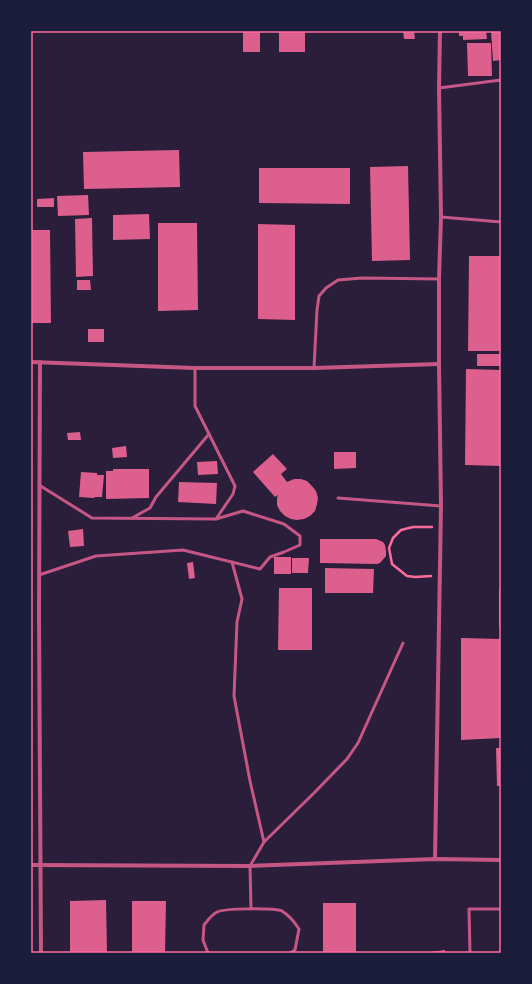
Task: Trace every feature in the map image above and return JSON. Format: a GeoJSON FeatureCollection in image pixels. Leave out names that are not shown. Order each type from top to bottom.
{"type":"FeatureCollection","features":[{"type":"Feature","properties":{"kind":"street"},"geometry":{"type":"LineString","coordinates":[[435,860],[441,506],[439,364],[441,217],[439,88],[440,31]]}},
{"type":"Feature","properties":{"kind":"street"},"geometry":{"type":"LineString","coordinates":[[31,362],[196,368],[314,368],[439,364]]}},
{"type":"Feature","properties":{"kind":"street"},"geometry":{"type":"LineString","coordinates":[[40,362],[39,575],[41,953]]}},
{"type":"Feature","properties":{"kind":"street"},"geometry":{"type":"LineString","coordinates":[[31,865],[250,866],[435,860],[501,860]]}},
{"type":"Feature","properties":{"kind":"lane"},"geometry":{"type":"LineString","coordinates":[[439,88],[501,80]]}},
{"type":"Feature","properties":{"kind":"lane"},"geometry":{"type":"LineString","coordinates":[[441,217],[501,222]]}},
{"type":"Feature","properties":{"kind":"lane"},"geometry":{"type":"LineString","coordinates":[[314,368],[319,296],[326,288],[338,280],[362,278],[439,279]]}},
{"type":"Feature","properties":{"kind":"lane"},"geometry":{"type":"LineString","coordinates":[[196,368],[195,406],[235,486],[233,494],[216,519]]}},
{"type":"Feature","properties":{"kind":"lane"},"geometry":{"type":"LineString","coordinates":[[131,518],[150,508],[156,497],[209,434]]}},
{"type":"Feature","properties":{"kind":"lane"},"geometry":{"type":"LineString","coordinates":[[39,485],[92,518],[216,519],[243,511],[284,524],[300,536],[300,545],[270,557],[260,569],[183,550],[96,556],[39,575]]}},
{"type":"Feature","properties":{"kind":"lane"},"geometry":{"type":"LineString","coordinates":[[338,498],[441,506]]}},
{"type":"Feature","properties":{"kind":"lane"},"geometry":{"type":"LineString","coordinates":[[232,562],[242,599],[237,622],[234,696],[250,781],[264,842]]}},
{"type":"Feature","properties":{"kind":"lane"},"geometry":{"type":"LineString","coordinates":[[251,909],[250,866],[264,842],[347,759],[358,743],[403,643]]}},
{"type":"Feature","properties":{"kind":"lane"},"geometry":{"type":"LineString","coordinates":[[208,953],[203,940],[204,925],[217,912],[232,909],[280,910],[292,917],[299,929],[295,950],[290,953]]}},
{"type":"Feature","properties":{"kind":"lane"},"geometry":{"type":"LineString","coordinates":[[470,953],[470,909],[501,909]]}},
{"type":"Feature","properties":{"kind":"path"},"geometry":{"type":"LineString","coordinates":[[440,528],[413,527],[401,530],[393,538],[389,548],[392,564],[407,576],[440,576]]}},
{"type":"Feature","properties":{"kind":"shaded area"},"geometry":{"type":"Polygon","coordinates":[[[31,31],[501,31],[501,953],[31,953],[31,31]]]}},
{"type":"Feature","properties":{"kind":"building"},"geometry":{"type":"Polygon","coordinates":[[[243,31],[260,31],[260,52],[243,52],[243,31]]]}},
{"type":"Feature","properties":{"kind":"building"},"geometry":{"type":"Polygon","coordinates":[[[279,31],[305,31],[305,52],[279,52],[279,31]]]}},
{"type":"Feature","properties":{"kind":"building"},"geometry":{"type":"Polygon","coordinates":[[[403,31],[414,31],[415,39],[404,39],[403,31]]]}},
{"type":"Feature","properties":{"kind":"building"},"geometry":{"type":"Polygon","coordinates":[[[459,31],[486,31],[487,39],[463,40],[463,36],[459,36],[459,31]]]}},
{"type":"Feature","properties":{"kind":"building"},"geometry":{"type":"Polygon","coordinates":[[[491,31],[501,31],[501,60],[493,61],[491,31]]]}},
{"type":"Feature","properties":{"kind":"building"},"geometry":{"type":"Polygon","coordinates":[[[467,43],[491,43],[492,76],[468,76],[467,43]]]}},
{"type":"Feature","properties":{"kind":"building"},"geometry":{"type":"Polygon","coordinates":[[[179,150],[180,187],[84,189],[83,152],[179,150]]]}},
{"type":"Feature","properties":{"kind":"building"},"geometry":{"type":"Polygon","coordinates":[[[408,166],[410,260],[372,261],[370,167],[408,166]]]}},
{"type":"Feature","properties":{"kind":"building"},"geometry":{"type":"Polygon","coordinates":[[[259,168],[350,168],[350,204],[259,203],[259,168]]]}},
{"type":"Feature","properties":{"kind":"building"},"geometry":{"type":"Polygon","coordinates":[[[88,195],[89,215],[58,216],[57,196],[88,195]]]}},
{"type":"Feature","properties":{"kind":"building"},"geometry":{"type":"Polygon","coordinates":[[[54,198],[54,207],[37,207],[37,199],[54,198]]]}},
{"type":"Feature","properties":{"kind":"building"},"geometry":{"type":"Polygon","coordinates":[[[149,214],[150,239],[113,240],[113,215],[149,214]]]}},
{"type":"Feature","properties":{"kind":"building"},"geometry":{"type":"Polygon","coordinates":[[[92,218],[93,276],[76,277],[75,219],[92,218]]]}},
{"type":"Feature","properties":{"kind":"building"},"geometry":{"type":"Polygon","coordinates":[[[158,223],[197,223],[198,310],[158,311],[158,223]]]}},
{"type":"Feature","properties":{"kind":"building"},"geometry":{"type":"Polygon","coordinates":[[[258,224],[295,225],[295,320],[258,319],[258,224]]]}},
{"type":"Feature","properties":{"kind":"building"},"geometry":{"type":"Polygon","coordinates":[[[31,230],[50,230],[51,323],[32,323],[31,230]]]}},
{"type":"Feature","properties":{"kind":"building"},"geometry":{"type":"Polygon","coordinates":[[[469,256],[501,256],[501,351],[468,351],[469,256]]]}},
{"type":"Feature","properties":{"kind":"building"},"geometry":{"type":"Polygon","coordinates":[[[77,280],[90,280],[91,290],[77,290],[77,280]]]}},
{"type":"Feature","properties":{"kind":"building"},"geometry":{"type":"Polygon","coordinates":[[[88,329],[104,329],[104,342],[88,342],[88,329]]]}},
{"type":"Feature","properties":{"kind":"building"},"geometry":{"type":"Polygon","coordinates":[[[477,354],[501,354],[501,366],[477,366],[477,354]]]}},
{"type":"Feature","properties":{"kind":"building"},"geometry":{"type":"Polygon","coordinates":[[[466,369],[501,370],[501,466],[465,465],[466,369]]]}},
{"type":"Feature","properties":{"kind":"building"},"geometry":{"type":"Polygon","coordinates":[[[80,432],[81,440],[68,440],[67,433],[80,432]]]}},
{"type":"Feature","properties":{"kind":"building"},"geometry":{"type":"Polygon","coordinates":[[[126,446],[127,457],[113,458],[112,448],[126,446]]]}},
{"type":"Feature","properties":{"kind":"building"},"geometry":{"type":"Polygon","coordinates":[[[334,452],[356,452],[356,468],[334,469],[334,452]]]}},
{"type":"Feature","properties":{"kind":"building"},"geometry":{"type":"Polygon","coordinates":[[[273,454],[287,469],[281,474],[287,482],[294,479],[301,479],[307,481],[316,491],[318,498],[317,504],[315,511],[310,516],[297,520],[285,516],[277,505],[278,495],[275,497],[253,472],[273,454]]]}},
{"type":"Feature","properties":{"kind":"building"},"geometry":{"type":"Polygon","coordinates":[[[217,461],[218,474],[198,475],[197,462],[217,461]]]}},
{"type":"Feature","properties":{"kind":"building"},"geometry":{"type":"Polygon","coordinates":[[[113,469],[149,469],[149,498],[106,499],[106,471],[113,471],[113,469]]]}},
{"type":"Feature","properties":{"kind":"building"},"geometry":{"type":"Polygon","coordinates":[[[81,472],[104,475],[102,497],[79,497],[81,472]]]}},
{"type":"Feature","properties":{"kind":"building"},"geometry":{"type":"Polygon","coordinates":[[[179,482],[217,483],[216,504],[178,502],[179,482]]]}},
{"type":"Feature","properties":{"kind":"building"},"geometry":{"type":"Polygon","coordinates":[[[83,529],[84,546],[70,547],[68,531],[83,529]]]}},
{"type":"Feature","properties":{"kind":"building"},"geometry":{"type":"Polygon","coordinates":[[[320,539],[376,539],[383,542],[385,545],[386,556],[380,563],[377,564],[320,563],[320,539]]]}},
{"type":"Feature","properties":{"kind":"building"},"geometry":{"type":"Polygon","coordinates":[[[274,557],[291,557],[291,574],[274,574],[274,557]]]}},
{"type":"Feature","properties":{"kind":"building"},"geometry":{"type":"Polygon","coordinates":[[[292,558],[309,558],[308,573],[292,573],[292,558]]]}},
{"type":"Feature","properties":{"kind":"building"},"geometry":{"type":"Polygon","coordinates":[[[193,562],[195,578],[189,579],[187,563],[193,562]]]}},
{"type":"Feature","properties":{"kind":"building"},"geometry":{"type":"Polygon","coordinates":[[[325,568],[374,569],[373,593],[325,593],[325,568]]]}},
{"type":"Feature","properties":{"kind":"building"},"geometry":{"type":"Polygon","coordinates":[[[279,588],[312,588],[312,650],[278,650],[279,588]]]}},
{"type":"Feature","properties":{"kind":"building"},"geometry":{"type":"Polygon","coordinates":[[[499,589],[501,589],[501,627],[499,627],[499,589]]]}},
{"type":"Feature","properties":{"kind":"building"},"geometry":{"type":"Polygon","coordinates":[[[461,638],[501,639],[501,738],[461,740],[461,638]]]}},
{"type":"Feature","properties":{"kind":"building"},"geometry":{"type":"Polygon","coordinates":[[[496,748],[501,748],[501,786],[497,786],[496,748]]]}},
{"type":"Feature","properties":{"kind":"building"},"geometry":{"type":"Polygon","coordinates":[[[106,900],[107,953],[70,953],[70,901],[106,900]]]}},
{"type":"Feature","properties":{"kind":"building"},"geometry":{"type":"Polygon","coordinates":[[[132,901],[166,901],[165,953],[132,953],[132,901]]]}},
{"type":"Feature","properties":{"kind":"building"},"geometry":{"type":"Polygon","coordinates":[[[323,903],[356,903],[356,953],[323,953],[323,903]]]}},
{"type":"Feature","properties":{"kind":"building"},"geometry":{"type":"Polygon","coordinates":[[[445,950],[445,953],[431,953],[431,952],[445,950]]]}}]}
